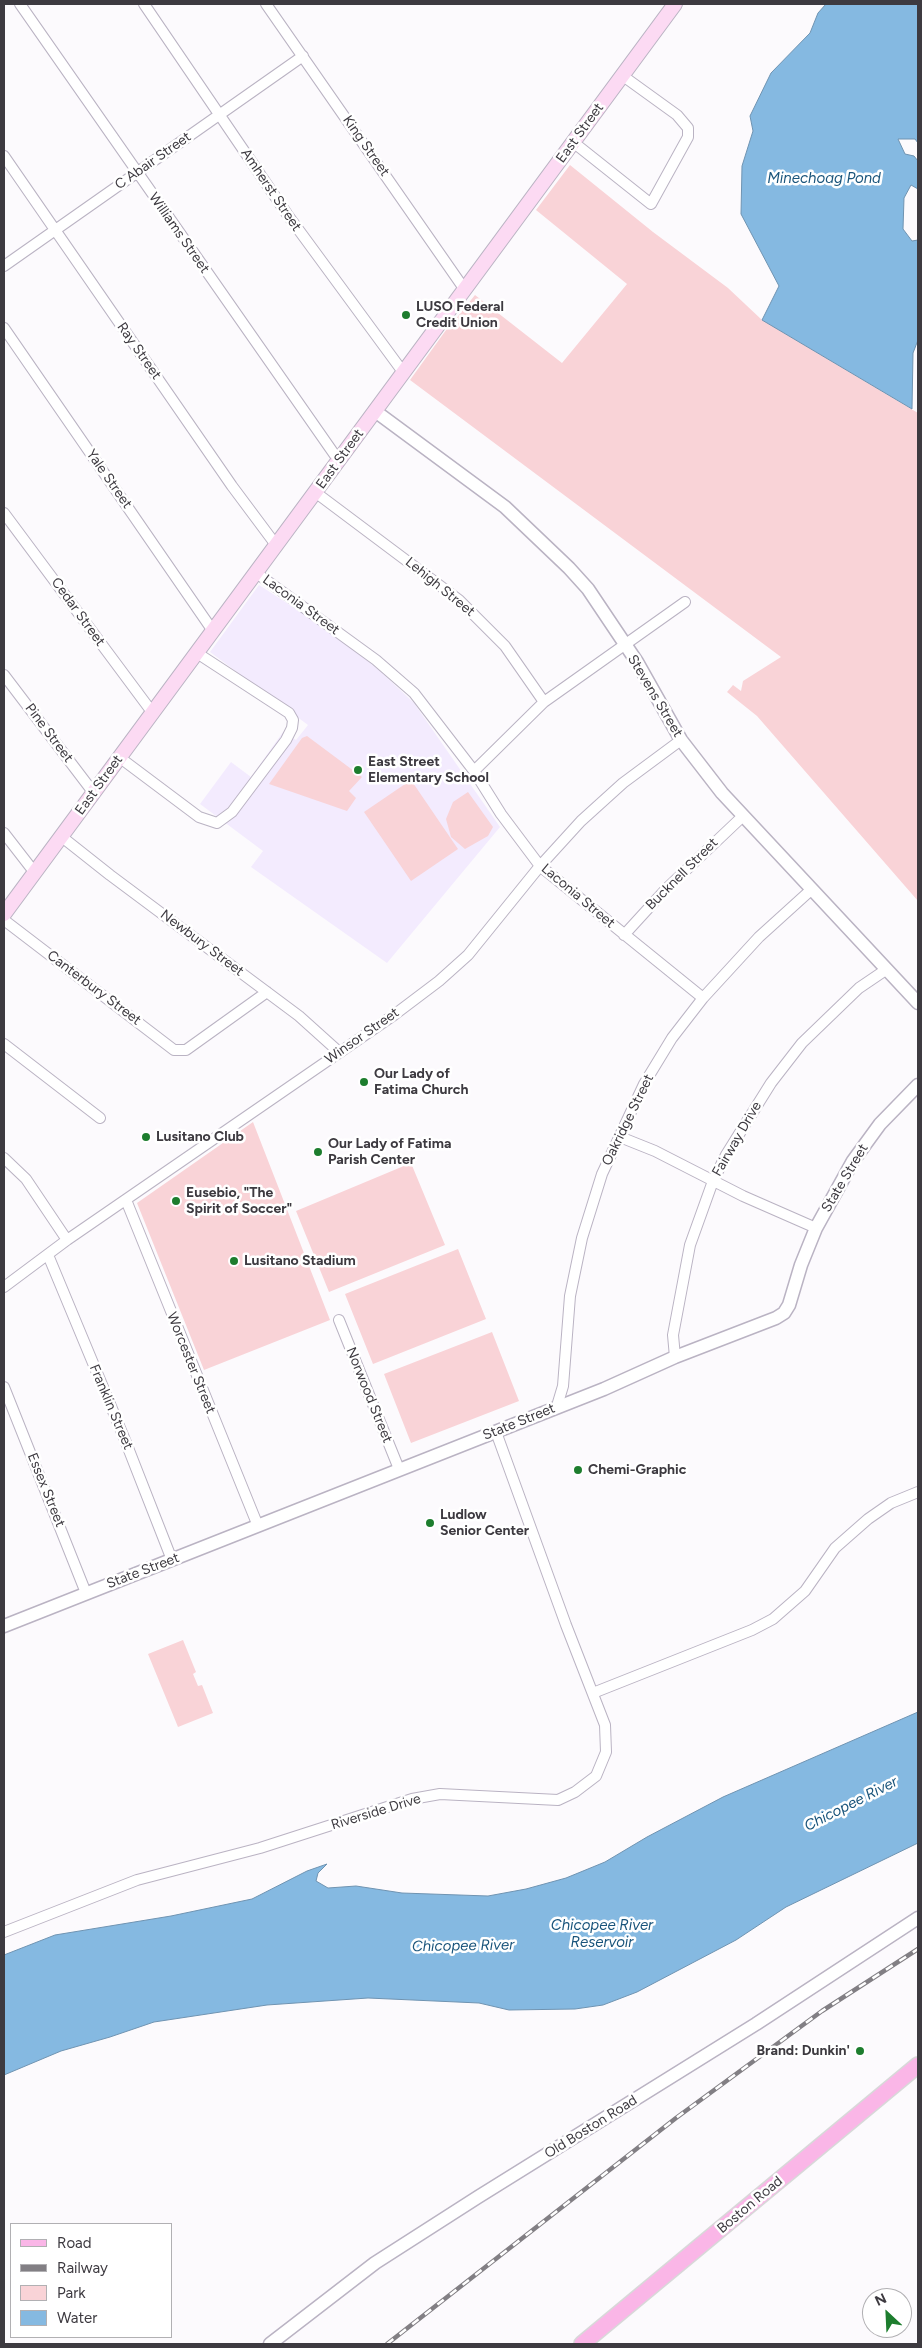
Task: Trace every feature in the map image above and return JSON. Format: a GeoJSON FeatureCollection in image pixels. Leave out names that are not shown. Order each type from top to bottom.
{"type":"FeatureCollection","features":[{"type":"Feature","properties":{"kind":"main road","name":"East Street"},"geometry":{"type":"LineString","coordinates":[[4,914],[675,4]]}},
{"type":"Feature","properties":{"kind":"main road","name":"Boston Road"},"geometry":{"type":"LineString","coordinates":[[582,2344],[918,2065]]}},
{"type":"Feature","properties":{"kind":"street","name":"Williams Street"},"geometry":{"type":"LineString","coordinates":[[20,4],[339,462]]}},
{"type":"Feature","properties":{"kind":"street","name":"Amherst Street"},"geometry":{"type":"LineString","coordinates":[[144,4],[287,214],[403,372]]}},
{"type":"Feature","properties":{"kind":"street","name":"King Street"},"geometry":{"type":"LineString","coordinates":[[266,4],[465,290]]}},
{"type":"Feature","properties":{"kind":"street","name":"C Abair Street"},"geometry":{"type":"LineString","coordinates":[[4,266],[54,229],[138,173],[303,56]]}},
{"type":"Feature","properties":{"kind":"street"},"geometry":{"type":"LineString","coordinates":[[573,142],[651,204],[688,137],[688,128],[677,115],[622,76]]}},
{"type":"Feature","properties":{"kind":"street","name":"Ray Street"},"geometry":{"type":"LineString","coordinates":[[4,156],[232,486],[276,545]]}},
{"type":"Feature","properties":{"kind":"street","name":"Yale Street"},"geometry":{"type":"LineString","coordinates":[[4,328],[213,631]]}},
{"type":"Feature","properties":{"kind":"street","name":"Stevens Street"},"geometry":{"type":"LineString","coordinates":[[375,411],[505,507],[531,530],[588,589],[624,644],[681,740],[743,816],[918,1003]]}},
{"type":"Feature","properties":{"kind":"street","name":"Lehigh Street"},"geometry":{"type":"LineString","coordinates":[[315,492],[459,600],[505,646],[544,702]]}},
{"type":"Feature","properties":{"kind":"street","name":"Cedar Street"},"geometry":{"type":"LineString","coordinates":[[4,513],[152,712]]}},
{"type":"Feature","properties":{"kind":"street","name":"Laconia Street"},"geometry":{"type":"LineString","coordinates":[[256,572],[376,660],[414,693],[474,770],[501,814],[540,866],[703,998]]}},
{"type":"Feature","properties":{"kind":"street"},"geometry":{"type":"LineString","coordinates":[[474,770],[544,702],[685,602]]}},
{"type":"Feature","properties":{"kind":"street"},"geometry":{"type":"LineString","coordinates":[[119,757],[199,817],[217,823],[232,812],[286,740],[292,728],[293,720],[289,713],[197,653]]}},
{"type":"Feature","properties":{"kind":"street","name":"Pine Street"},"geometry":{"type":"LineString","coordinates":[[4,675],[93,792]]}},
{"type":"Feature","properties":{"kind":"street","name":"Winsor Street"},"geometry":{"type":"LineString","coordinates":[[4,1287],[67,1240],[394,1015],[453,968],[500,918],[540,866],[581,822],[623,783],[681,740]]}},
{"type":"Feature","properties":{"kind":"street","name":"Bucknell Street"},"geometry":{"type":"LineString","coordinates":[[624,935],[666,889],[743,816]]}},
{"type":"Feature","properties":{"kind":"street"},"geometry":{"type":"LineString","coordinates":[[4,833],[35,873]]}},
{"type":"Feature","properties":{"kind":"street","name":"Newbury Street"},"geometry":{"type":"LineString","coordinates":[[62,836],[110,875],[299,1016],[340,1052]]}},
{"type":"Feature","properties":{"kind":"street","name":"Oakridge Street"},"geometry":{"type":"LineString","coordinates":[[557,1406],[563,1386],[570,1296],[582,1238],[602,1174],[644,1084],[672,1038],[703,998],[759,937],[812,889]]}},
{"type":"Feature","properties":{"kind":"street","name":"Canterbury Street"},"geometry":{"type":"LineString","coordinates":[[4,920],[174,1050],[186,1050],[267,992]]}},
{"type":"Feature","properties":{"kind":"street","name":"Fairway Drive"},"geometry":{"type":"LineString","coordinates":[[674,1357],[673,1335],[685,1266],[696,1225],[713,1181],[726,1155],[751,1114],[802,1043],[859,988],[887,969]]}},
{"type":"Feature","properties":{"kind":"street"},"geometry":{"type":"LineString","coordinates":[[4,1044],[100,1118]]}},
{"type":"Feature","properties":{"kind":"street","name":"State Street"},"geometry":{"type":"LineString","coordinates":[[4,1626],[604,1389],[674,1357],[763,1324],[784,1313],[789,1305],[801,1265],[816,1228],[840,1182],[866,1142],[918,1085]]}},
{"type":"Feature","properties":{"kind":"street"},"geometry":{"type":"LineString","coordinates":[[620,1137],[655,1151],[713,1181],[816,1228]]}},
{"type":"Feature","properties":{"kind":"street"},"geometry":{"type":"LineString","coordinates":[[4,1158],[26,1179],[67,1240]]}},
{"type":"Feature","properties":{"kind":"street","name":"Worcester Street"},"geometry":{"type":"LineString","coordinates":[[126,1200],[258,1526]]}},
{"type":"Feature","properties":{"kind":"street","name":"Franklin Street"},"geometry":{"type":"LineString","coordinates":[[48,1255],[125,1440],[172,1560]]}},
{"type":"Feature","properties":{"kind":"street","name":"Norwood Street"},"geometry":{"type":"LineString","coordinates":[[339,1320],[399,1469]]}},
{"type":"Feature","properties":{"kind":"street","name":"Essex Street"},"geometry":{"type":"LineString","coordinates":[[4,1387],[86,1594]]}},
{"type":"Feature","properties":{"kind":"street","name":"Riverside Drive"},"geometry":{"type":"LineString","coordinates":[[4,1932],[137,1880],[260,1848],[412,1799],[440,1794],[558,1800],[575,1792],[596,1776],[606,1752],[605,1725],[566,1625],[496,1432]]}},
{"type":"Feature","properties":{"kind":"street"},"geometry":{"type":"LineString","coordinates":[[593,1693],[752,1630],[773,1619],[805,1592],[835,1548],[868,1519],[891,1503],[918,1492]]}},
{"type":"Feature","properties":{"kind":"street","name":"Old Boston Road"},"geometry":{"type":"LineString","coordinates":[[270,2344],[375,2264],[478,2197],[756,2024],[918,1918]]}},
{"type":"Feature","properties":{"kind":"shaded area","name":"East Street Elementary School"},"geometry":{"type":"Polygon","coordinates":[[[259,585],[333,633],[380,671],[414,703],[500,827],[387,963],[251,867],[263,851],[200,804],[231,762],[251,777],[283,732],[296,740],[308,725],[210,652],[259,585]]]}},
{"type":"Feature","properties":{"kind":"green space"},"geometry":{"type":"Polygon","coordinates":[[[570,165],[653,232],[728,288],[762,320],[918,413],[918,901],[757,716],[727,692],[733,685],[741,691],[743,681],[781,657],[410,380],[454,319],[475,295],[562,363],[627,284],[536,210],[570,165]]]}},
{"type":"Feature","properties":{"kind":"green space"},"geometry":{"type":"Polygon","coordinates":[[[307,736],[362,777],[349,791],[356,798],[347,811],[269,784],[302,738],[307,736]]]}},
{"type":"Feature","properties":{"kind":"green space"},"geometry":{"type":"Polygon","coordinates":[[[411,780],[458,849],[411,881],[364,812],[411,780]]]}},
{"type":"Feature","properties":{"kind":"green space"},"geometry":{"type":"Polygon","coordinates":[[[468,792],[493,827],[488,836],[465,849],[451,837],[446,819],[453,802],[468,792]]]}},
{"type":"Feature","properties":{"kind":"green space","name":"Lusitano Stadium"},"geometry":{"type":"Polygon","coordinates":[[[253,1122],[330,1320],[204,1370],[137,1203],[253,1122]]]}},
{"type":"Feature","properties":{"kind":"green space"},"geometry":{"type":"Polygon","coordinates":[[[411,1163],[445,1245],[329,1292],[296,1211],[411,1163]]]}},
{"type":"Feature","properties":{"kind":"green space"},"geometry":{"type":"Polygon","coordinates":[[[458,1249],[486,1319],[373,1364],[345,1294],[458,1249]]]}},
{"type":"Feature","properties":{"kind":"green space"},"geometry":{"type":"Polygon","coordinates":[[[492,1332],[519,1401],[411,1443],[384,1374],[492,1332]]]}},
{"type":"Feature","properties":{"kind":"green space"},"geometry":{"type":"Polygon","coordinates":[[[183,1640],[196,1672],[193,1674],[198,1686],[202,1685],[213,1713],[178,1727],[148,1654],[183,1640]]]}},
{"type":"Feature","properties":{"kind":"water","name":"Minechoag Pond"},"geometry":{"type":"Polygon","coordinates":[[[826,4],[918,4],[918,143],[915,139],[898,139],[905,154],[914,156],[918,161],[918,189],[911,185],[904,198],[903,229],[912,241],[918,240],[918,340],[913,353],[912,409],[762,320],[779,286],[741,214],[742,166],[753,131],[750,116],[771,73],[810,33],[818,13],[826,4]]]}},
{"type":"Feature","properties":{"kind":"water","name":"Chicopee River Reservoir"},"geometry":{"type":"Polygon","coordinates":[[[918,1712],[918,1843],[786,1907],[736,1940],[637,1992],[603,2005],[575,2009],[509,2010],[479,2003],[368,1998],[267,2005],[154,2022],[61,2051],[4,2075],[4,1955],[55,1935],[171,1916],[252,1899],[307,1871],[327,1864],[318,1873],[316,1881],[328,1888],[356,1886],[402,1893],[488,1896],[526,1889],[566,1878],[605,1862],[647,1837],[723,1797],[918,1712]]]}},
{"type":"Feature","properties":{"kind":"railway"},"geometry":{"type":"LineString","coordinates":[[387,2344],[676,2118],[822,2011],[918,1949]]}},
{"type":"Feature","properties":{"kind":"place","name":"LUSO Federal Credit Union"},"geometry":{"type":"Point","coordinates":[406,315]}},
{"type":"Feature","properties":{"kind":"place","name":"East Street Elementary School"},"geometry":{"type":"Point","coordinates":[358,770]}},
{"type":"Feature","properties":{"kind":"place","name":"Our Lady of Fatima Church"},"geometry":{"type":"Point","coordinates":[364,1082]}},
{"type":"Feature","properties":{"kind":"place","name":"Lusitano Club"},"geometry":{"type":"Point","coordinates":[146,1137]}},
{"type":"Feature","properties":{"kind":"place","name":"Our Lady of Fatima Parish Center"},"geometry":{"type":"Point","coordinates":[318,1152]}},
{"type":"Feature","properties":{"kind":"place","name":"Eusebio, \"The Spirit of Soccer\""},"geometry":{"type":"Point","coordinates":[176,1201]}},
{"type":"Feature","properties":{"kind":"place","name":"Lusitano Stadium"},"geometry":{"type":"Point","coordinates":[234,1261]}},
{"type":"Feature","properties":{"kind":"place","name":"Chemi-Graphic"},"geometry":{"type":"Point","coordinates":[578,1470]}},
{"type":"Feature","properties":{"kind":"place","name":"Ludlow Senior Center"},"geometry":{"type":"Point","coordinates":[430,1523]}},
{"type":"Feature","properties":{"kind":"place","name":"Brand: Dunkin'"},"geometry":{"type":"Point","coordinates":[860,2051]}},
{"type":"Feature","properties":{"kind":"water label","name":"Chicopee River"},"geometry":{"type":"Point","coordinates":[851,1804]}},
{"type":"Feature","properties":{"kind":"water label","name":"Chicopee River"},"geometry":{"type":"Point","coordinates":[463,1946]}}]}
